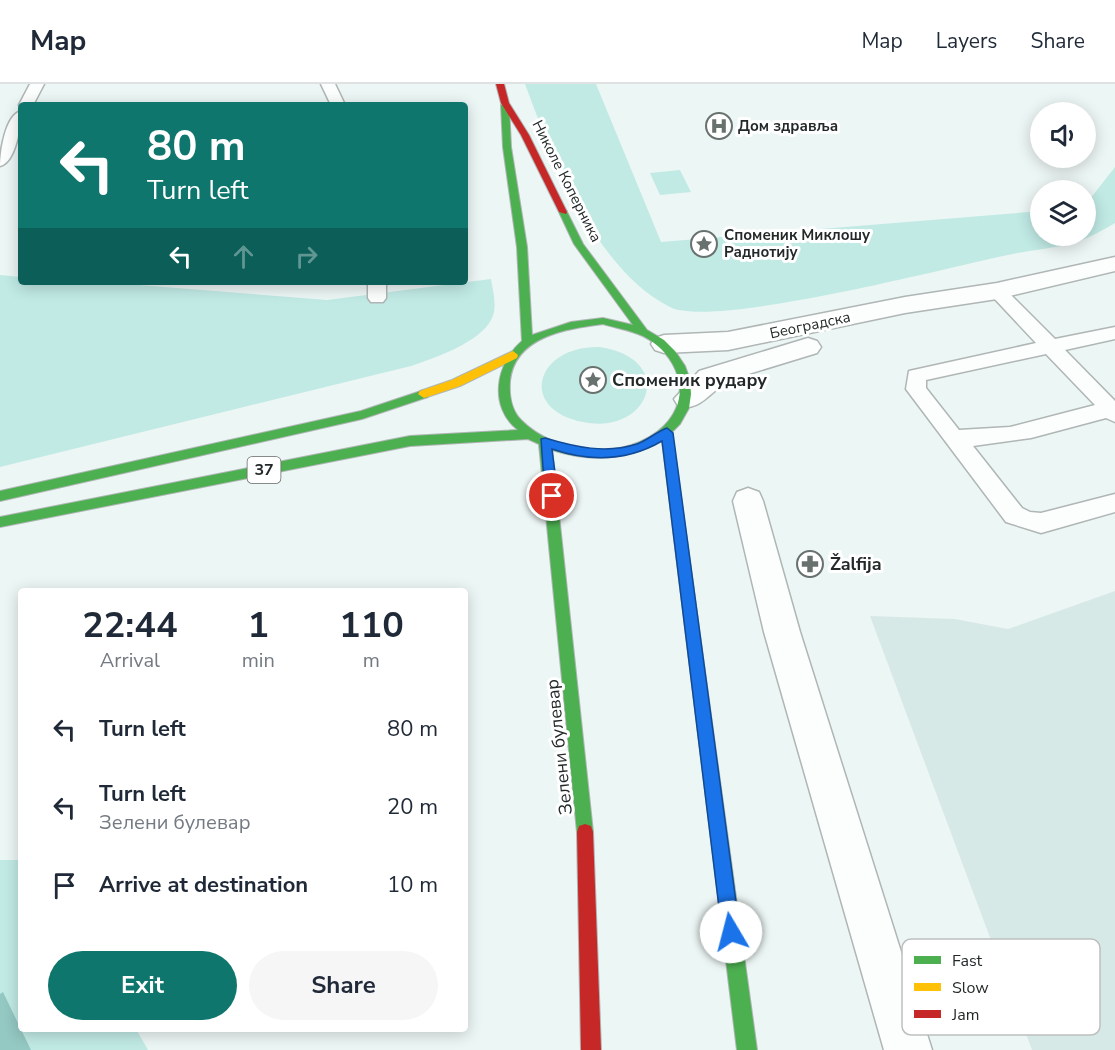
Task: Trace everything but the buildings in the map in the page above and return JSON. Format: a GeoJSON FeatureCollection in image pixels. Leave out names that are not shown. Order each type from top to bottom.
{"type":"FeatureCollection","features":[{"type":"Feature","properties":{"kind":"main road","name":"Николе Коперника"},"geometry":{"type":"LineString","coordinates":[[500,84],[505,103],[504,135],[518,213],[526,282],[527,341]]}},
{"type":"Feature","properties":{"kind":"main road","name":"Николе Коперника"},"geometry":{"type":"LineString","coordinates":[[505,103],[525,135],[579,244],[653,338]]}},
{"type":"Feature","properties":{"kind":"main road","name":"37"},"geometry":{"type":"LineString","coordinates":[[0,496],[362,415],[456,383],[513,355],[527,341],[549,329],[576,322],[603,321],[653,338]]}},
{"type":"Feature","properties":{"kind":"main road"},"geometry":{"type":"LineString","coordinates":[[653,338],[684,369],[688,399]]}},
{"type":"Feature","properties":{"kind":"main road","name":"37"},"geometry":{"type":"LineString","coordinates":[[513,355],[502,381],[504,400],[514,418],[531,434],[545,442],[576,452],[609,454],[641,447],[667,433],[681,417],[688,399]]}},
{"type":"Feature","properties":{"kind":"main road"},"geometry":{"type":"LineString","coordinates":[[667,433],[747,1050]]}},
{"type":"Feature","properties":{"kind":"main road","name":"37"},"geometry":{"type":"LineString","coordinates":[[0,522],[410,441],[531,434]]}},
{"type":"Feature","properties":{"kind":"main road","name":"Зелени булевар"},"geometry":{"type":"LineString","coordinates":[[545,442],[585,832],[591,1050]]}},
{"type":"Feature","properties":{"kind":"street","name":"Београдска"},"geometry":{"type":"LineString","coordinates":[[653,338],[728,341],[905,305],[997,291],[1115,264]]}},
{"type":"Feature","properties":{"kind":"street","name":"Београдска"},"geometry":{"type":"LineString","coordinates":[[688,399],[710,378],[722,372],[916,317],[955,298]]}},
{"type":"Feature","properties":{"kind":"street"},"geometry":{"type":"LineString","coordinates":[[748,501],[782,632],[902,1030]]}},
{"type":"Feature","properties":{"kind":"street"},"geometry":{"type":"LineString","coordinates":[[903,1035],[908,1050]]}},
{"type":"Feature","properties":{"kind":"lane"},"geometry":{"type":"LineString","coordinates":[[28,102],[37,84]]}},
{"type":"Feature","properties":{"kind":"lane"},"geometry":{"type":"LineString","coordinates":[[328,84],[337,102]]}},
{"type":"Feature","properties":{"kind":"lane"},"geometry":{"type":"LineString","coordinates":[[0,162],[18,122]]}},
{"type":"Feature","properties":{"kind":"lane"},"geometry":{"type":"LineString","coordinates":[[953,437],[972,441],[994,438],[1112,411],[997,291]]}},
{"type":"Feature","properties":{"kind":"lane"},"geometry":{"type":"LineString","coordinates":[[1115,333],[916,376],[916,389],[1014,515],[1028,522],[1041,523],[1115,503]]}},
{"type":"Feature","properties":{"kind":"shaded area"},"geometry":{"type":"Polygon","coordinates":[[[525,84],[596,84],[661,242],[1030,212],[1030,246],[1058,246],[779,304],[694,312],[670,307],[644,290],[620,267],[580,209],[549,144],[525,84]]]}},
{"type":"Feature","properties":{"kind":"shaded area"},"geometry":{"type":"Polygon","coordinates":[[[1115,167],[1115,223],[1096,233],[1096,191],[1115,167]]]}},
{"type":"Feature","properties":{"kind":"shaded area"},"geometry":{"type":"Polygon","coordinates":[[[680,170],[691,192],[660,195],[650,173],[680,170]]]}},
{"type":"Feature","properties":{"kind":"shaded area"},"geometry":{"type":"Polygon","coordinates":[[[0,275],[18,277],[18,285],[139,285],[327,300],[444,285],[468,285],[468,282],[491,279],[495,305],[491,320],[477,336],[432,359],[0,467],[0,275]]]}},
{"type":"Feature","properties":{"kind":"shaded area"},"geometry":{"type":"Polygon","coordinates":[[[600,347],[624,354],[640,366],[647,380],[646,394],[638,408],[625,418],[606,423],[583,422],[562,415],[549,405],[542,392],[543,379],[549,366],[561,356],[578,349],[600,347]]]}},
{"type":"Feature","properties":{"kind":"shaded area"},"geometry":{"type":"Polygon","coordinates":[[[1115,591],[1115,1050],[1032,1050],[1026,1035],[1100,1035],[1100,939],[991,939],[870,616],[955,619],[1008,629],[1115,591]]]}},
{"type":"Feature","properties":{"kind":"shaded area"},"geometry":{"type":"Polygon","coordinates":[[[0,860],[18,860],[18,1032],[138,1032],[148,1050],[0,1050],[0,860]]]}},
{"type":"Feature","properties":{"kind":"shaded area"},"geometry":{"type":"Polygon","coordinates":[[[3,992],[18,1023],[18,1032],[22,1032],[31,1050],[0,1050],[0,994],[3,992]]]}},
{"type":"Feature","properties":{"kind":"traffic: fast"},"geometry":{"type":"LineString","coordinates":[[505,105],[507,147],[522,247],[527,341]]}},
{"type":"Feature","properties":{"kind":"traffic: fast"},"geometry":{"type":"LineString","coordinates":[[563,212],[579,244],[643,332]]}},
{"type":"Feature","properties":{"kind":"traffic: fast"},"geometry":{"type":"LineString","coordinates":[[603,321],[647,334],[671,354],[679,366],[686,394],[683,408],[676,421],[664,433],[648,443],[630,450],[610,453],[590,454],[570,451],[533,436],[518,424],[507,406],[504,386],[506,369],[513,355],[524,344],[538,336],[571,326],[603,321]]}},
{"type":"Feature","properties":{"kind":"traffic: fast"},"geometry":{"type":"LineString","coordinates":[[0,496],[362,415],[424,394]]}},
{"type":"Feature","properties":{"kind":"traffic: fast"},"geometry":{"type":"LineString","coordinates":[[667,433],[747,1050]]}},
{"type":"Feature","properties":{"kind":"traffic: fast"},"geometry":{"type":"LineString","coordinates":[[0,522],[410,441],[531,434]]}},
{"type":"Feature","properties":{"kind":"traffic: fast"},"geometry":{"type":"LineString","coordinates":[[545,442],[585,832]]}},
{"type":"Feature","properties":{"kind":"traffic: slow"},"geometry":{"type":"LineString","coordinates":[[424,394],[456,383],[513,355]]}},
{"type":"Feature","properties":{"kind":"traffic: jam"},"geometry":{"type":"LineString","coordinates":[[500,84],[505,103],[525,135],[563,212]]}},
{"type":"Feature","properties":{"kind":"traffic: jam"},"geometry":{"type":"LineString","coordinates":[[585,832],[591,1050]]}},
{"type":"Feature","properties":{"kind":"place","name":"Дом здравља"},"geometry":{"type":"Point","coordinates":[719,126]}},
{"type":"Feature","properties":{"kind":"place","name":"Споменик Миклошу Раднотију"},"geometry":{"type":"Point","coordinates":[704,244]}},
{"type":"Feature","properties":{"kind":"place","name":"Споменик рудару"},"geometry":{"type":"Point","coordinates":[593,380]}},
{"type":"Feature","properties":{"kind":"place","name":"Žalfija"},"geometry":{"type":"Point","coordinates":[810,564]}},
{"type":"Feature","properties":{"kind":"route"},"geometry":{"type":"LineString","coordinates":[[552,496],[545,442],[576,452],[609,454],[641,447],[667,433],[731,932]]}}]}
